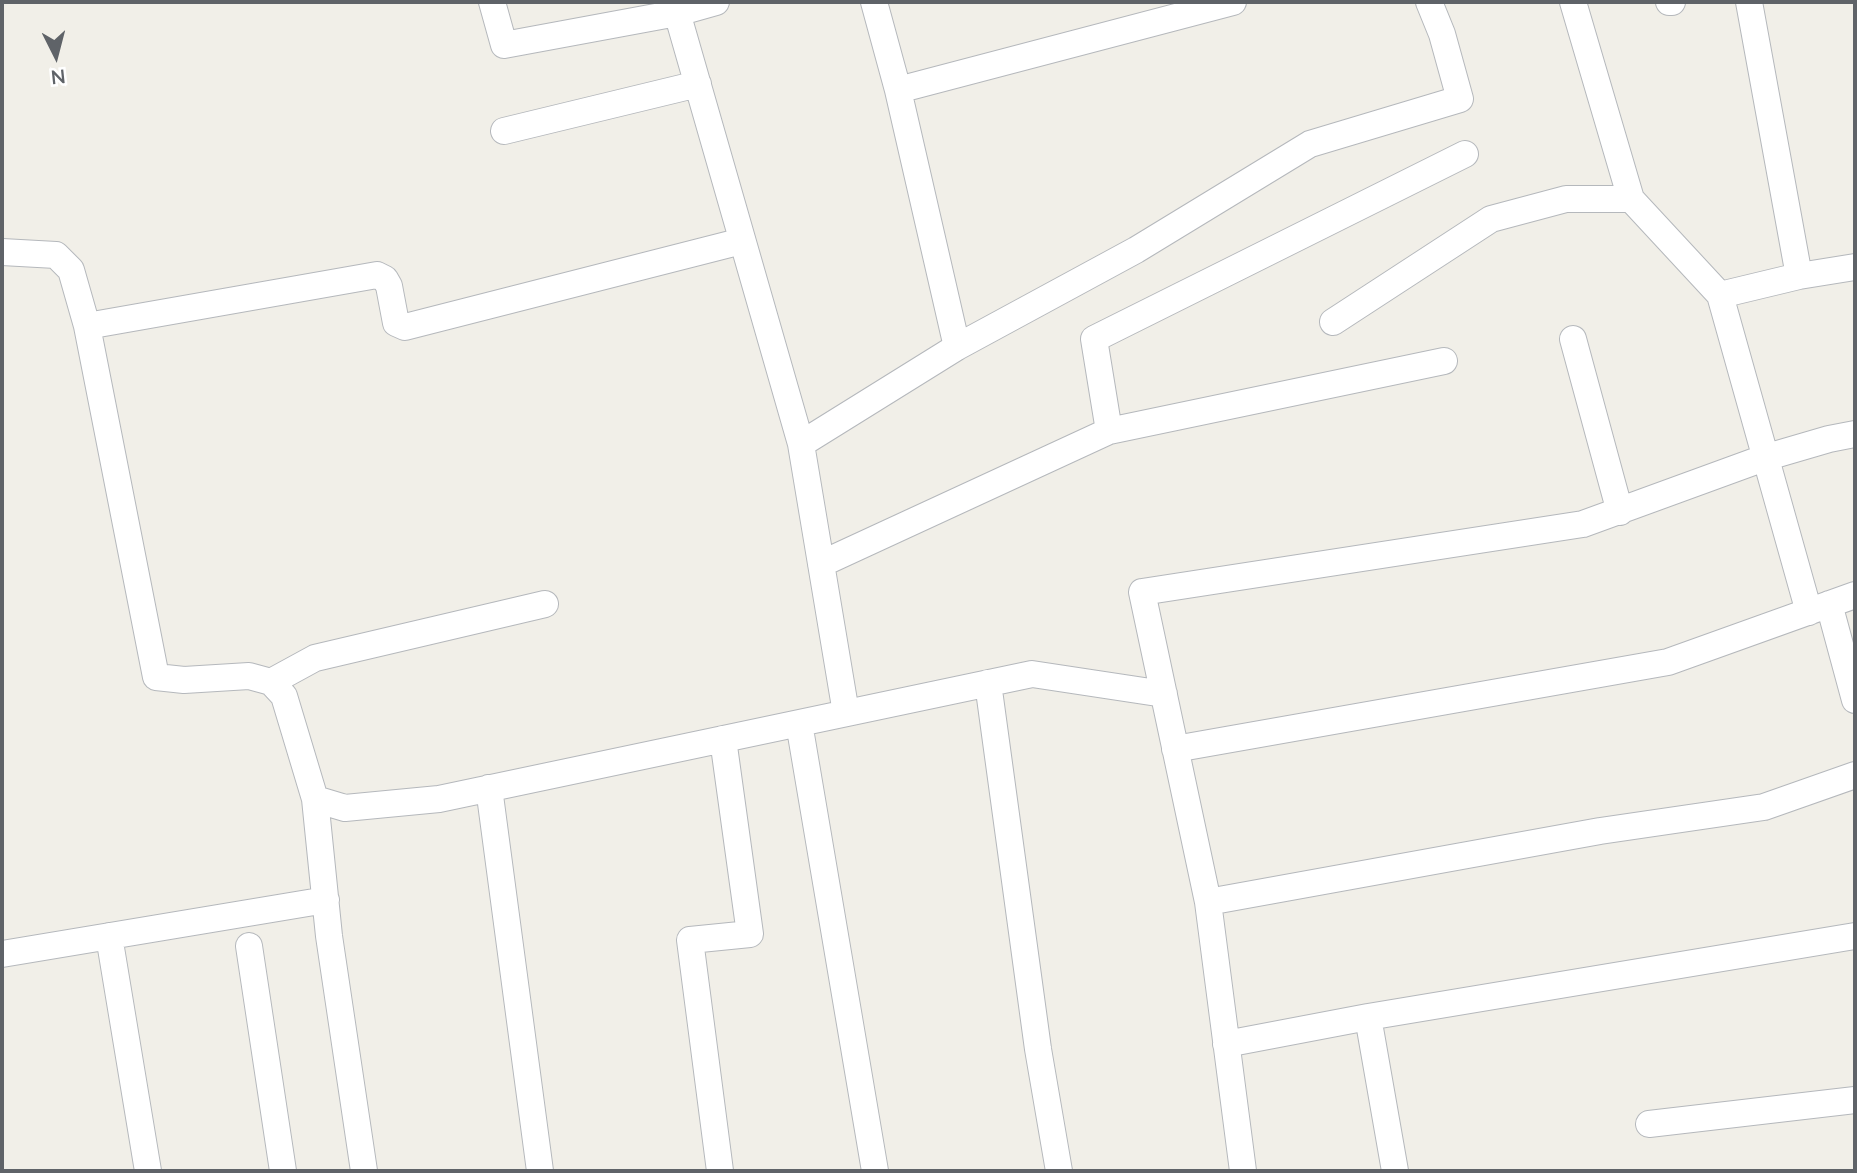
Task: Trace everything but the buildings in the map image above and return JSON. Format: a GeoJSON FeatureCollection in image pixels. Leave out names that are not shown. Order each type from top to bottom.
{"type":"FeatureCollection","features":[{"type":"Feature","properties":{"kind":"street"},"geometry":{"type":"LineString","coordinates":[[492,2],[504,44],[676,7],[716,2]]}},
{"type":"Feature","properties":{"kind":"street"},"geometry":{"type":"LineString","coordinates":[[874,2],[898,90],[957,347]]}},
{"type":"Feature","properties":{"kind":"street"},"geometry":{"type":"LineString","coordinates":[[898,90],[1233,2]]}},
{"type":"Feature","properties":{"kind":"street"},"geometry":{"type":"LineString","coordinates":[[801,444],[957,347],[1136,250],[1310,144],[1460,99],[1442,34],[1429,2]]}},
{"type":"Feature","properties":{"kind":"street"},"geometry":{"type":"LineString","coordinates":[[1573,2],[1631,199],[1720,295],[1765,458],[1855,700]]}},
{"type":"Feature","properties":{"kind":"street"},"geometry":{"type":"LineString","coordinates":[[1749,2],[1799,276]]}},
{"type":"Feature","properties":{"kind":"street"},"geometry":{"type":"LineString","coordinates":[[676,7],[801,444],[846,713]]}},
{"type":"Feature","properties":{"kind":"street"},"geometry":{"type":"LineString","coordinates":[[504,131],[698,84]]}},
{"type":"Feature","properties":{"kind":"street"},"geometry":{"type":"LineString","coordinates":[[1109,431],[1094,339],[1465,154]]}},
{"type":"Feature","properties":{"kind":"street"},"geometry":{"type":"LineString","coordinates":[[1333,322],[1491,219],[1566,199],[1631,199]]}},
{"type":"Feature","properties":{"kind":"street"},"geometry":{"type":"LineString","coordinates":[[87,326],[377,275],[386,279],[389,286],[396,323],[405,327],[742,241]]}},
{"type":"Feature","properties":{"kind":"street"},"geometry":{"type":"LineString","coordinates":[[2,252],[56,255],[71,270],[87,326],[156,677],[184,680],[249,676],[271,682],[284,696],[315,799],[329,936],[364,1171]]}},
{"type":"Feature","properties":{"kind":"street"},"geometry":{"type":"LineString","coordinates":[[1720,295],[1799,276],[1855,267]]}},
{"type":"Feature","properties":{"kind":"street"},"geometry":{"type":"LineString","coordinates":[[1573,339],[1620,512]]}},
{"type":"Feature","properties":{"kind":"street"},"geometry":{"type":"LineString","coordinates":[[821,564],[1109,431],[1444,361]]}},
{"type":"Feature","properties":{"kind":"street"},"geometry":{"type":"LineString","coordinates":[[1243,1171],[1208,902],[1142,592],[1583,524],[1765,458],[1855,434]]}},
{"type":"Feature","properties":{"kind":"street"},"geometry":{"type":"LineString","coordinates":[[1175,749],[1668,662],[1855,595]]}},
{"type":"Feature","properties":{"kind":"street"},"geometry":{"type":"LineString","coordinates":[[271,682],[315,658],[545,604]]}},
{"type":"Feature","properties":{"kind":"street"},"geometry":{"type":"LineString","coordinates":[[315,799],[345,808],[439,799],[1032,674],[1164,694]]}},
{"type":"Feature","properties":{"kind":"street"},"geometry":{"type":"LineString","coordinates":[[988,683],[1038,1049],[1059,1171]]}},
{"type":"Feature","properties":{"kind":"street"},"geometry":{"type":"LineString","coordinates":[[799,723],[875,1171]]}},
{"type":"Feature","properties":{"kind":"street"},"geometry":{"type":"LineString","coordinates":[[720,1171],[690,940],[750,934],[723,739]]}},
{"type":"Feature","properties":{"kind":"street"},"geometry":{"type":"LineString","coordinates":[[1208,902],[1600,831],[1764,807],[1855,775]]}},
{"type":"Feature","properties":{"kind":"street"},"geometry":{"type":"LineString","coordinates":[[489,788],[540,1171]]}},
{"type":"Feature","properties":{"kind":"street"},"geometry":{"type":"LineString","coordinates":[[2,954],[326,900]]}},
{"type":"Feature","properties":{"kind":"street"},"geometry":{"type":"LineString","coordinates":[[109,936],[148,1171]]}},
{"type":"Feature","properties":{"kind":"street"},"geometry":{"type":"LineString","coordinates":[[1226,1044],[1368,1017],[1855,936]]}},
{"type":"Feature","properties":{"kind":"street"},"geometry":{"type":"LineString","coordinates":[[249,946],[283,1171]]}},
{"type":"Feature","properties":{"kind":"street"},"geometry":{"type":"LineString","coordinates":[[1368,1017],[1395,1171]]}},
{"type":"Feature","properties":{"kind":"street"},"geometry":{"type":"LineString","coordinates":[[1649,1124],[1855,1100]]}}]}
